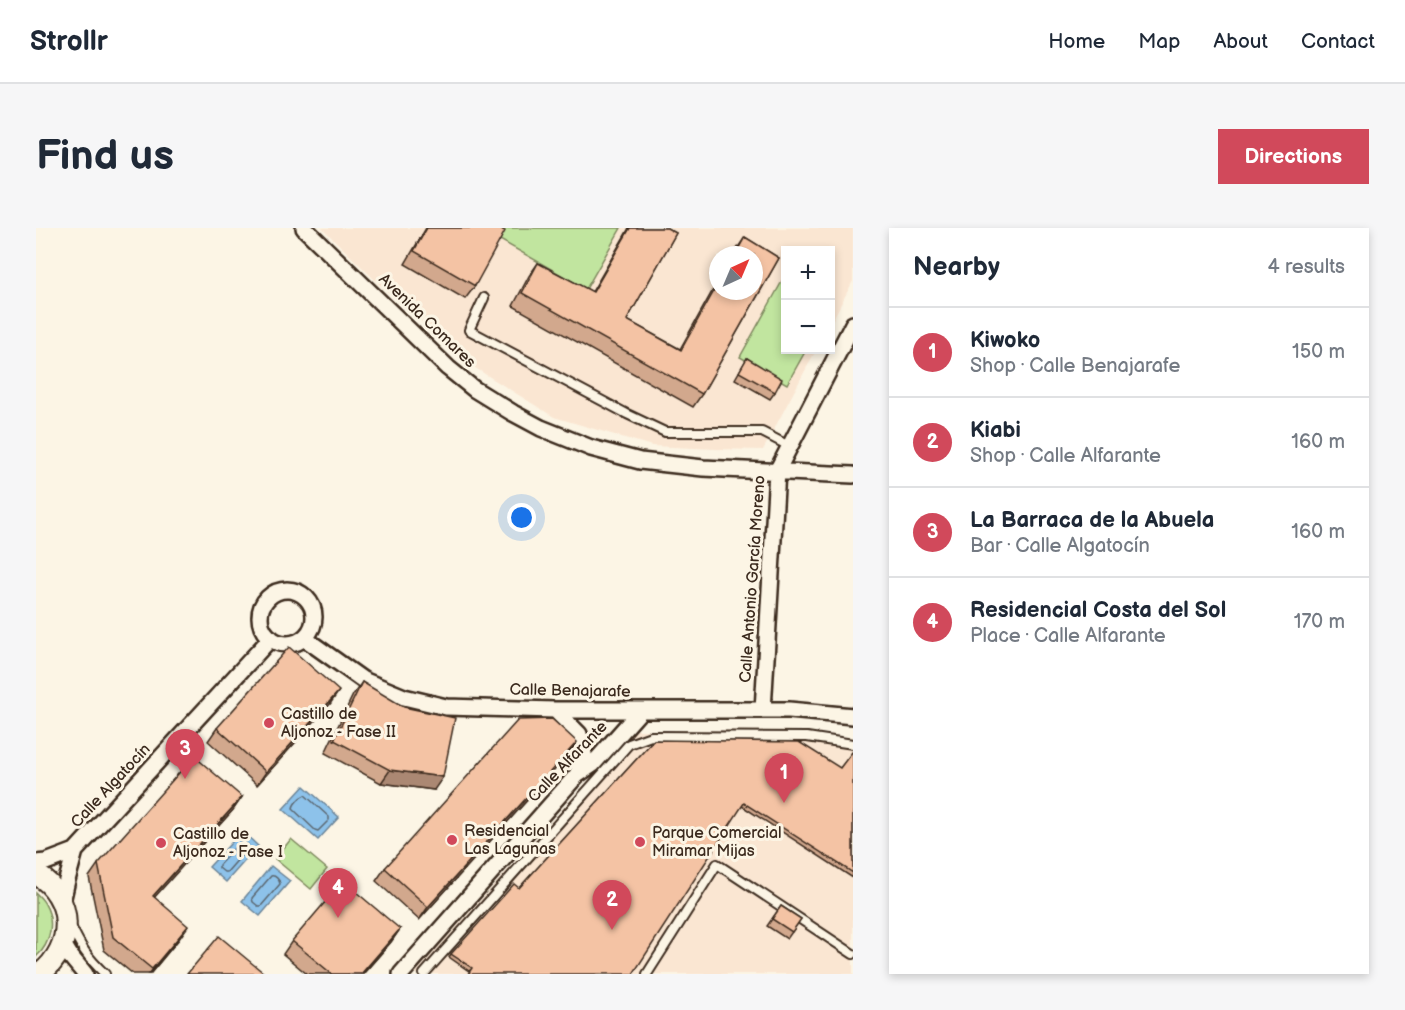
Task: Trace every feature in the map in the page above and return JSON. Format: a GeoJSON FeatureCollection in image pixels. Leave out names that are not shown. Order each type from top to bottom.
{"type":"FeatureCollection","features":[{"type":"Feature","properties":{"kind":"street","name":"Avenida Comares"},"geometry":{"type":"LineString","coordinates":[[304,228],[448,368],[474,389],[541,428],[591,448],[640,461],[703,468],[853,475]]}},
{"type":"Feature","properties":{"kind":"street","name":"Calle Antonio García Moreno"},"geometry":{"type":"LineString","coordinates":[[763,710],[777,471],[853,324]]}},
{"type":"Feature","properties":{"kind":"street"},"geometry":{"type":"LineString","coordinates":[[285,589],[302,594],[312,606],[314,615],[314,623],[310,631],[304,638],[289,644],[279,643],[271,638],[264,632],[261,623],[260,614],[263,604],[268,597],[285,589]]}},
{"type":"Feature","properties":{"kind":"street","name":"Calle Algatocín"},"geometry":{"type":"LineString","coordinates":[[75,851],[271,638]]}},
{"type":"Feature","properties":{"kind":"street","name":"Calle Benajarafe"},"geometry":{"type":"LineString","coordinates":[[304,638],[363,680],[405,697],[446,707],[555,710],[789,710],[853,716]]}},
{"type":"Feature","properties":{"kind":"street"},"geometry":{"type":"LineString","coordinates":[[555,710],[579,734],[584,754],[577,775]]}},
{"type":"Feature","properties":{"kind":"street","name":"Calle Alfarante"},"geometry":{"type":"LineString","coordinates":[[401,974],[577,775],[593,764],[641,710]]}},
{"type":"Feature","properties":{"kind":"street"},"geometry":{"type":"LineString","coordinates":[[36,863],[46,862],[75,851]]}},
{"type":"Feature","properties":{"kind":"street"},"geometry":{"type":"LineString","coordinates":[[40,974],[60,953],[66,934],[64,908],[67,880],[75,851]]}},
{"type":"Feature","properties":{"kind":"street"},"geometry":{"type":"LineString","coordinates":[[36,874],[45,879],[64,908]]}},
{"type":"Feature","properties":{"kind":"street"},"geometry":{"type":"LineString","coordinates":[[63,944],[85,974]]}},
{"type":"Feature","properties":{"kind":"lane"},"geometry":{"type":"LineString","coordinates":[[484,298],[469,330],[627,414],[665,432],[762,432],[789,446]]}},
{"type":"Feature","properties":{"kind":"lane"},"geometry":{"type":"LineString","coordinates":[[424,974],[629,744],[651,736],[807,737],[853,744]]}},
{"type":"Feature","properties":{"kind":"lane"},"geometry":{"type":"LineString","coordinates":[[647,974],[717,864],[853,954]]}},
{"type":"Feature","properties":{"kind":"lane"},"geometry":{"type":"LineString","coordinates":[[64,908],[80,945],[89,959],[105,974]]}},
{"type":"Feature","properties":{"kind":"shaded area"},"geometry":{"type":"Polygon","coordinates":[[[322,228],[853,228],[853,281],[835,315],[835,246],[781,246],[781,354],[814,354],[763,450],[652,446],[554,417],[469,364],[382,287],[322,228]]]}},
{"type":"Feature","properties":{"kind":"shaded area"},"geometry":{"type":"Polygon","coordinates":[[[634,730],[799,731],[853,738],[853,974],[414,974],[634,730]]]}},
{"type":"Feature","properties":{"kind":"green space"},"geometry":{"type":"Polygon","coordinates":[[[479,228],[621,228],[586,289],[479,228]]]}},
{"type":"Feature","properties":{"kind":"green space"},"geometry":{"type":"Polygon","coordinates":[[[781,283],[781,354],[804,354],[787,384],[740,357],[781,283]]]}},
{"type":"Feature","properties":{"kind":"green space"},"geometry":{"type":"Polygon","coordinates":[[[291,839],[327,869],[311,889],[275,859],[291,839]]]}},
{"type":"Feature","properties":{"kind":"green space"},"geometry":{"type":"Polygon","coordinates":[[[36,893],[48,911],[51,925],[45,946],[36,957],[36,893]]]}},
{"type":"Feature","properties":{"kind":"water"},"geometry":{"type":"Polygon","coordinates":[[[304,786],[339,817],[318,840],[283,809],[304,786]]]}},
{"type":"Feature","properties":{"kind":"water"},"geometry":{"type":"Polygon","coordinates":[[[242,831],[258,846],[226,882],[209,867],[242,831]]]}},
{"type":"Feature","properties":{"kind":"water"},"geometry":{"type":"Polygon","coordinates":[[[271,866],[290,881],[260,916],[242,901],[271,866]]]}},
{"type":"Feature","properties":{"kind":"building"},"geometry":{"type":"Polygon","coordinates":[[[427,228],[499,228],[505,231],[475,286],[414,251],[427,228]]]}},
{"type":"Feature","properties":{"kind":"building"},"geometry":{"type":"Polygon","coordinates":[[[630,228],[667,228],[676,233],[627,320],[681,350],[709,300],[755,300],[702,394],[522,293],[538,263],[593,292],[630,228]]]}},
{"type":"Feature","properties":{"kind":"building"},"geometry":{"type":"Polygon","coordinates":[[[745,237],[760,246],[740,246],[745,237]]]}},
{"type":"Feature","properties":{"kind":"building"},"geometry":{"type":"Polygon","coordinates":[[[763,248],[779,258],[763,286],[763,248]]]}},
{"type":"Feature","properties":{"kind":"building"},"geometry":{"type":"Polygon","coordinates":[[[747,358],[782,379],[775,392],[739,372],[747,358]]]}},
{"type":"Feature","properties":{"kind":"building","name":"Castillo de Aljonoz - Fase II"},"geometry":{"type":"Polygon","coordinates":[[[289,647],[339,691],[266,772],[217,728],[289,647]]]}},
{"type":"Feature","properties":{"kind":"building"},"geometry":{"type":"Polygon","coordinates":[[[362,682],[404,707],[455,718],[443,777],[390,770],[334,740],[362,682]]]}},
{"type":"Feature","properties":{"kind":"building","name":"Residencial Las Lagunas"},"geometry":{"type":"Polygon","coordinates":[[[552,719],[577,742],[428,907],[385,868],[518,720],[552,719]]]}},
{"type":"Feature","properties":{"kind":"building","name":"Parque Comercial Miramar Mijas"},"geometry":{"type":"Polygon","coordinates":[[[654,740],[799,742],[840,768],[853,752],[853,873],[744,803],[633,974],[468,974],[472,968],[451,954],[514,884],[519,888],[654,740]]]}},
{"type":"Feature","properties":{"kind":"building","name":"Castillo de Aljonoz - Fase I"},"geometry":{"type":"Polygon","coordinates":[[[194,756],[242,797],[153,896],[188,926],[152,969],[113,937],[98,864],[194,756]]]}},
{"type":"Feature","properties":{"kind":"building"},"geometry":{"type":"Polygon","coordinates":[[[343,881],[400,929],[361,974],[332,974],[292,941],[343,881]]]}},
{"type":"Feature","properties":{"kind":"building"},"geometry":{"type":"Polygon","coordinates":[[[781,906],[801,919],[792,932],[772,919],[781,906]]]}},
{"type":"Feature","properties":{"kind":"building"},"geometry":{"type":"Polygon","coordinates":[[[219,936],[265,974],[187,974],[219,936]]]}},
{"type":"Feature","properties":{"kind":"place","name":"Castillo de Aljonoz - Fase II"},"geometry":{"type":"Point","coordinates":[269,723]}},
{"type":"Feature","properties":{"kind":"place","name":"La Barraca de la Abuela"},"geometry":{"type":"Point","coordinates":[185,779]}},
{"type":"Feature","properties":{"kind":"place","name":"Kiwoko"},"geometry":{"type":"Point","coordinates":[784,803]}},
{"type":"Feature","properties":{"kind":"place","name":"Residencial Las Lagunas"},"geometry":{"type":"Point","coordinates":[452,840]}},
{"type":"Feature","properties":{"kind":"place","name":"Parque Comercial Miramar Mijas"},"geometry":{"type":"Point","coordinates":[640,842]}},
{"type":"Feature","properties":{"kind":"place","name":"Castillo de Aljonoz - Fase I"},"geometry":{"type":"Point","coordinates":[161,843]}},
{"type":"Feature","properties":{"kind":"place","name":"Residencial Costa del Sol"},"geometry":{"type":"Point","coordinates":[338,918]}},
{"type":"Feature","properties":{"kind":"place","name":"Kiabi"},"geometry":{"type":"Point","coordinates":[612,930]}}]}
